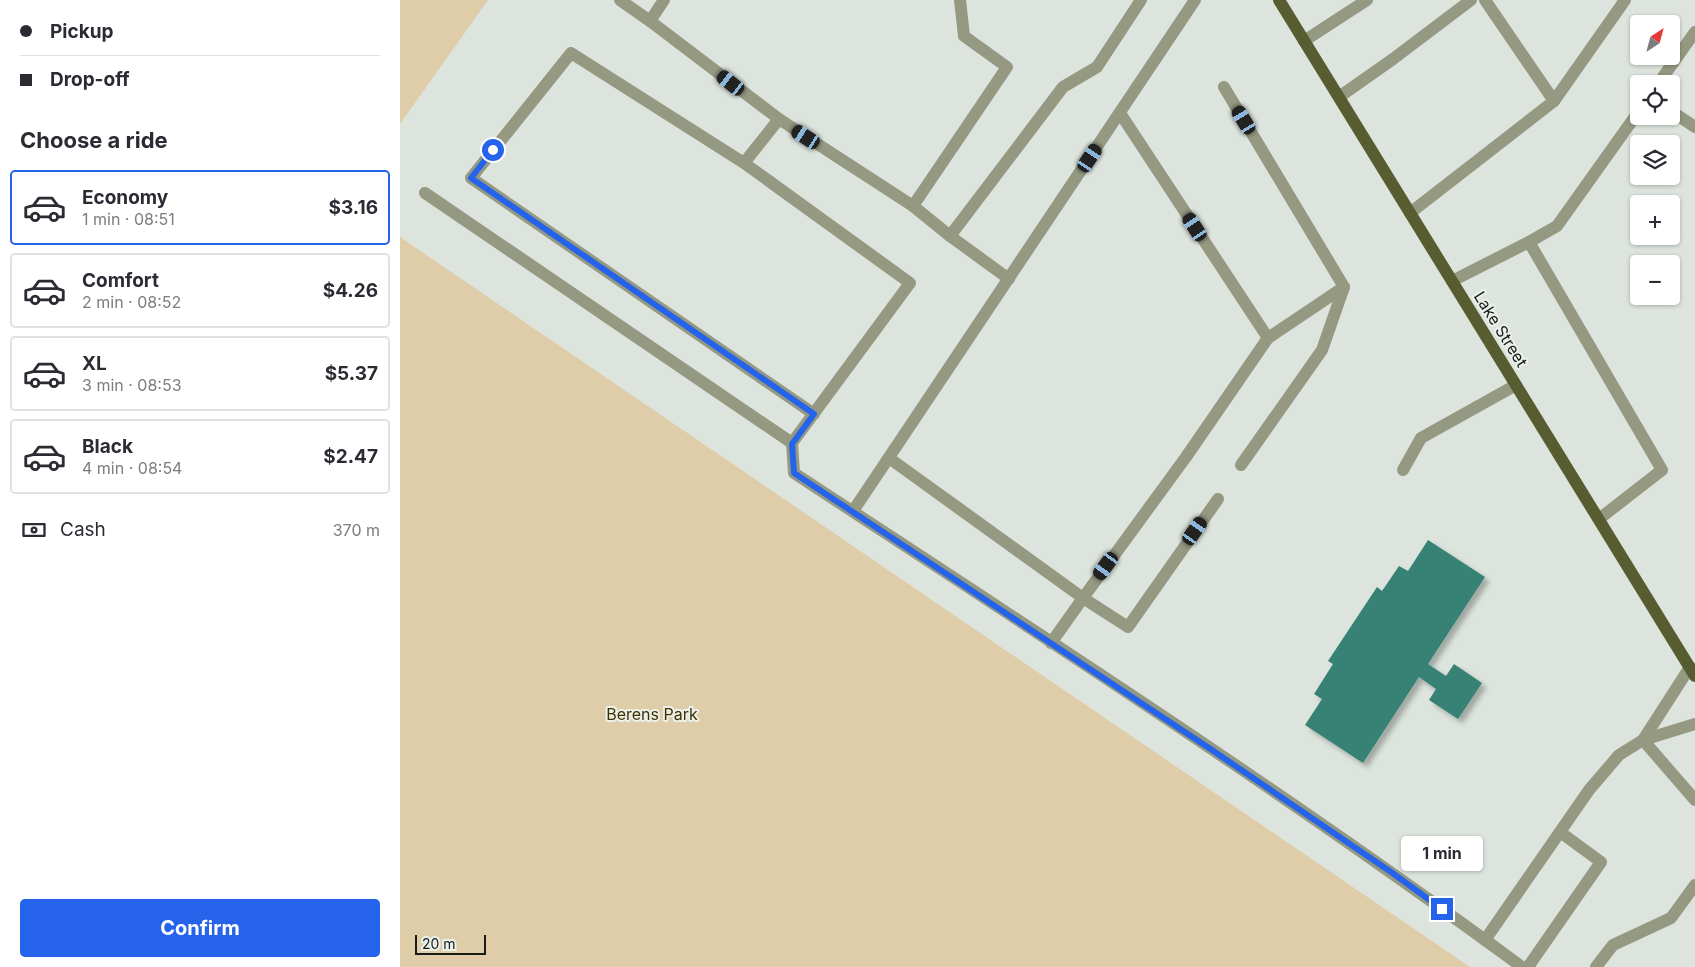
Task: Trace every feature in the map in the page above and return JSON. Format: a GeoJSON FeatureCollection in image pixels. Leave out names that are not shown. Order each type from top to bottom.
{"type":"FeatureCollection","features":[{"type":"Feature","properties":{"kind":"main road","name":"Lake Street"},"geometry":{"type":"LineString","coordinates":[[1279,0],[1692,671]]}},
{"type":"Feature","properties":{"kind":"lane"},"geometry":{"type":"LineString","coordinates":[[620,0],[778,119],[913,206],[1008,279]]}},
{"type":"Feature","properties":{"kind":"lane"},"geometry":{"type":"LineString","coordinates":[[650,21],[664,0]]}},
{"type":"Feature","properties":{"kind":"lane"},"geometry":{"type":"LineString","coordinates":[[913,206],[1007,67],[964,36],[960,0]]}},
{"type":"Feature","properties":{"kind":"lane"},"geometry":{"type":"LineString","coordinates":[[950,236],[1063,87],[1097,67],[1141,0]]}},
{"type":"Feature","properties":{"kind":"lane"},"geometry":{"type":"LineString","coordinates":[[853,511],[1195,0]]}},
{"type":"Feature","properties":{"kind":"lane"},"geometry":{"type":"LineString","coordinates":[[1304,42],[1368,0]]}},
{"type":"Feature","properties":{"kind":"lane"},"geometry":{"type":"LineString","coordinates":[[1338,97],[1393,59],[1471,0]]}},
{"type":"Feature","properties":{"kind":"lane"},"geometry":{"type":"LineString","coordinates":[[1485,0],[1554,101]]}},
{"type":"Feature","properties":{"kind":"lane"},"geometry":{"type":"LineString","coordinates":[[1410,213],[1554,101],[1626,0]]}},
{"type":"Feature","properties":{"kind":"lane"},"geometry":{"type":"LineString","coordinates":[[1664,75],[1695,32]]}},
{"type":"Feature","properties":{"kind":"lane"},"geometry":{"type":"LineString","coordinates":[[814,414],[471,178],[571,53],[744,163],[910,283],[814,414],[792,444],[794,473],[1375,860],[1522,967]]}},
{"type":"Feature","properties":{"kind":"lane"},"geometry":{"type":"LineString","coordinates":[[1224,87],[1344,287]]}},
{"type":"Feature","properties":{"kind":"lane"},"geometry":{"type":"LineString","coordinates":[[1120,113],[1268,338]]}},
{"type":"Feature","properties":{"kind":"lane"},"geometry":{"type":"LineString","coordinates":[[1680,117],[1695,127]]}},
{"type":"Feature","properties":{"kind":"lane"},"geometry":{"type":"LineString","coordinates":[[744,163],[778,119]]}},
{"type":"Feature","properties":{"kind":"lane"},"geometry":{"type":"LineString","coordinates":[[1452,281],[1557,226],[1630,125]]}},
{"type":"Feature","properties":{"kind":"lane"},"geometry":{"type":"LineString","coordinates":[[425,192],[792,444]]}},
{"type":"Feature","properties":{"kind":"lane"},"geometry":{"type":"LineString","coordinates":[[1529,242],[1662,470],[1599,519]]}},
{"type":"Feature","properties":{"kind":"lane"},"geometry":{"type":"LineString","coordinates":[[1051,643],[1186,457],[1268,338],[1344,287]]}},
{"type":"Feature","properties":{"kind":"lane"},"geometry":{"type":"LineString","coordinates":[[1241,465],[1322,350],[1344,287]]}},
{"type":"Feature","properties":{"kind":"lane"},"geometry":{"type":"LineString","coordinates":[[1402,470],[1421,438],[1516,385]]}},
{"type":"Feature","properties":{"kind":"lane"},"geometry":{"type":"LineString","coordinates":[[889,458],[1083,598],[1128,627],[1218,499]]}},
{"type":"Feature","properties":{"kind":"lane"},"geometry":{"type":"LineString","coordinates":[[1643,740],[1692,671]]}},
{"type":"Feature","properties":{"kind":"lane"},"geometry":{"type":"LineString","coordinates":[[1485,940],[1590,790],[1619,755],[1643,740],[1695,724]]}},
{"type":"Feature","properties":{"kind":"lane"},"geometry":{"type":"LineString","coordinates":[[1643,740],[1695,800]]}},
{"type":"Feature","properties":{"kind":"lane"},"geometry":{"type":"LineString","coordinates":[[1528,967],[1602,862],[1560,832]]}},
{"type":"Feature","properties":{"kind":"lane"},"geometry":{"type":"LineString","coordinates":[[1596,967],[1613,946],[1671,918],[1695,885]]}},
{"type":"Feature","properties":{"kind":"green space"},"geometry":{"type":"Polygon","coordinates":[[[400,0],[488,0],[400,124],[400,0]]]}},
{"type":"Feature","properties":{"kind":"green space","name":"Berens Park"},"geometry":{"type":"Polygon","coordinates":[[[400,237],[1470,967],[400,967],[400,237]]]}},
{"type":"Feature","properties":{"kind":"building"},"geometry":{"type":"Polygon","coordinates":[[[1428,540],[1485,577],[1428,664],[1446,676],[1454,664],[1482,683],[1458,719],[1429,700],[1436,689],[1419,677],[1363,763],[1305,725],[1322,699],[1314,694],[1333,664],[1328,661],[1377,587],[1382,591],[1399,566],[1408,571],[1428,540]]]}},
{"type":"Feature","properties":{"kind":"route"},"geometry":{"type":"LineString","coordinates":[[493,150],[471,178],[814,414],[792,444],[794,473],[1212,750],[1442,909]]}}]}
